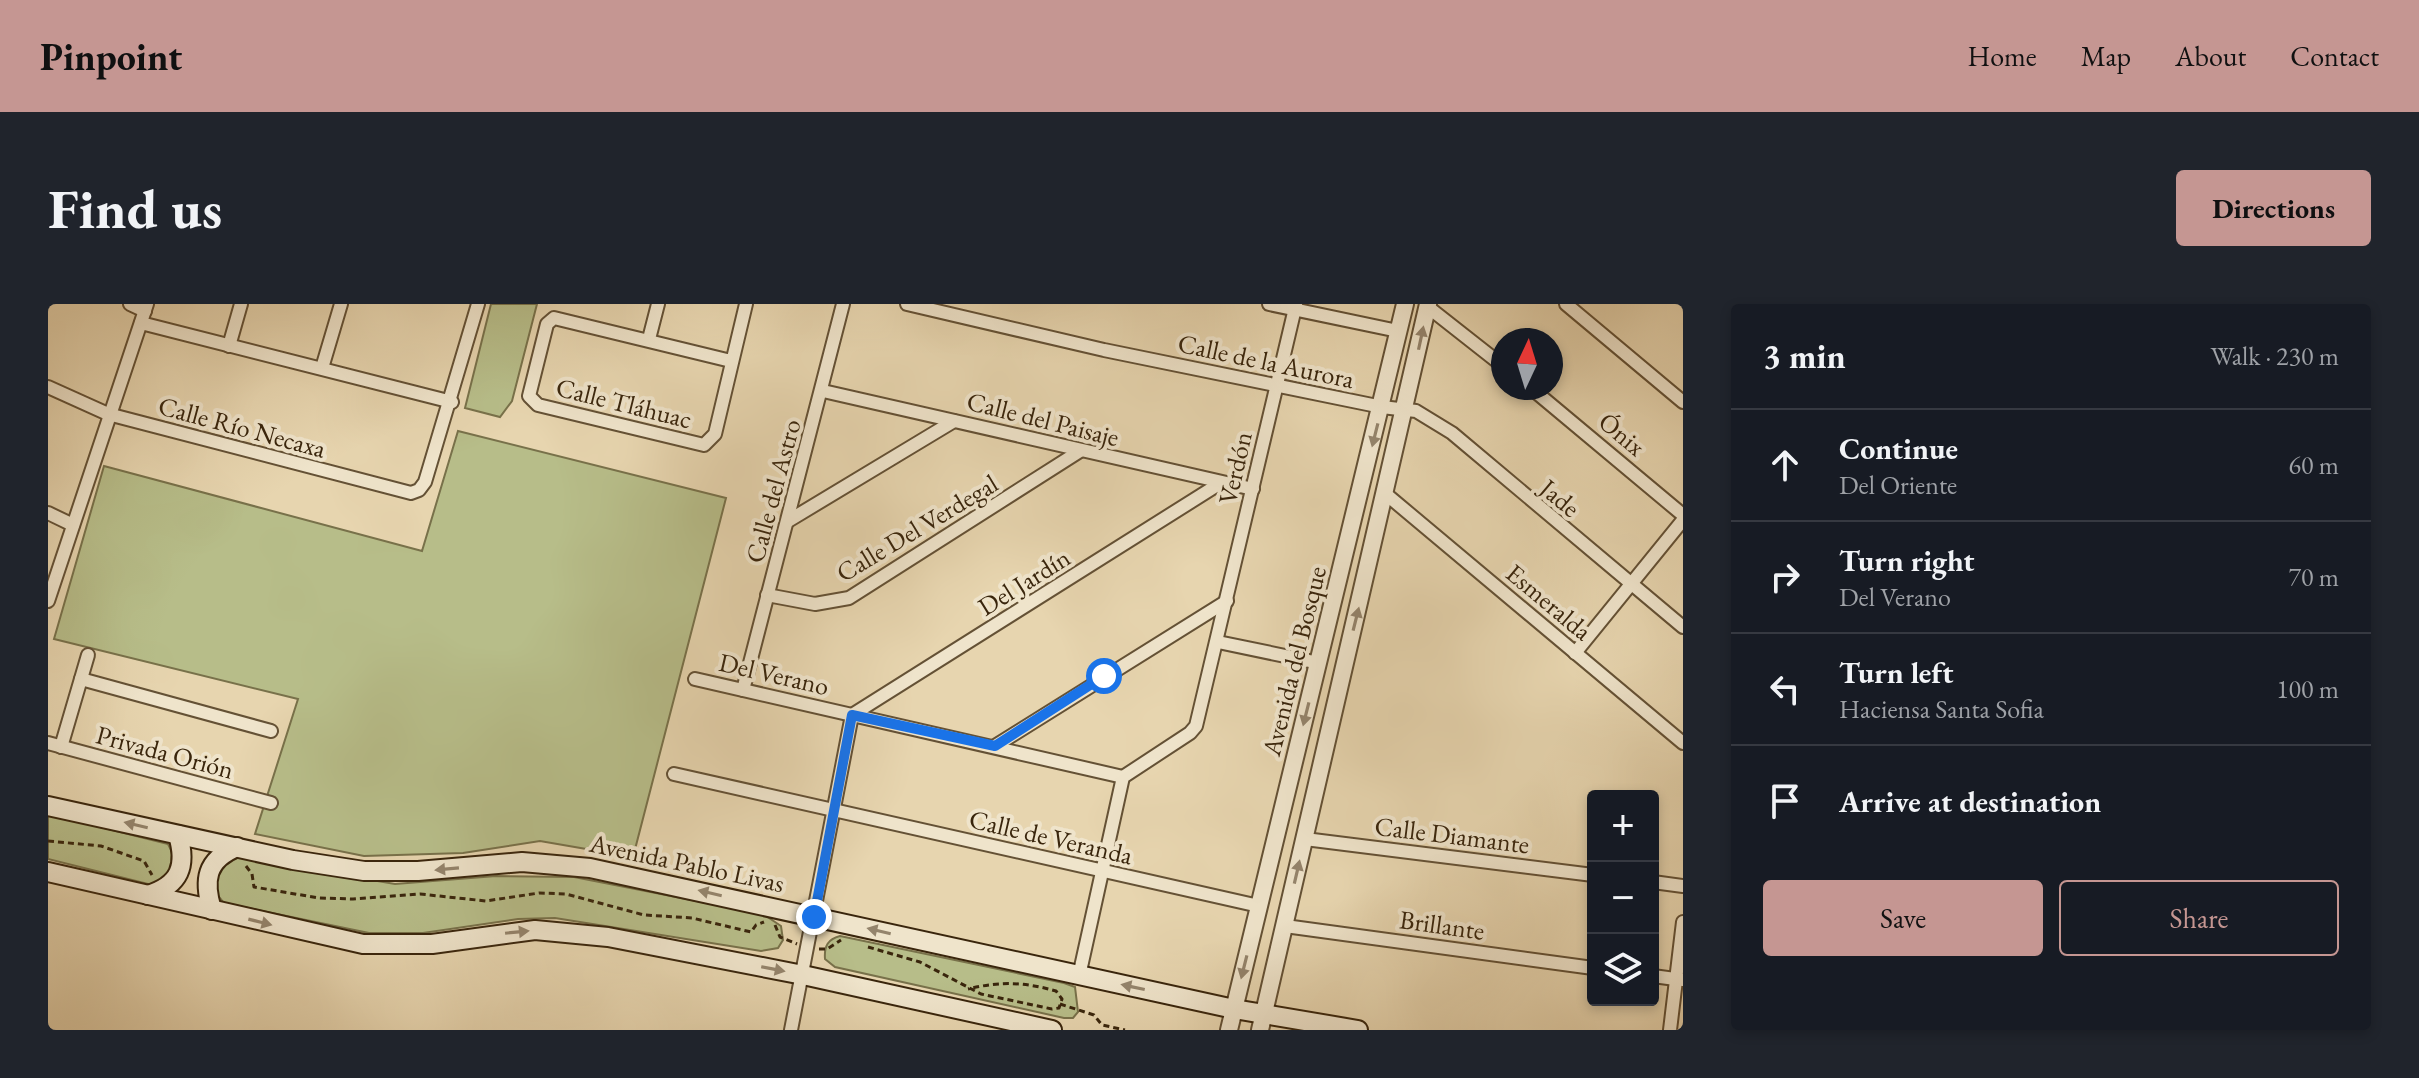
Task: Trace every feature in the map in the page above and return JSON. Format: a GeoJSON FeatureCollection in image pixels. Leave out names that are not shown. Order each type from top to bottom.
{"type":"FeatureCollection","features":[{"type":"Feature","properties":{"kind":"main road","name":"Avenida Pablo Livas"},"geometry":{"type":"LineString","coordinates":[[48,806],[178,835],[241,856],[364,871],[418,871],[522,862],[563,864],[1234,1009],[1262,1022],[1358,1030]]}},
{"type":"Feature","properties":{"kind":"main road"},"geometry":{"type":"LineString","coordinates":[[148,895],[168,888],[179,876],[183,859],[178,835]]}},
{"type":"Feature","properties":{"kind":"main road"},"geometry":{"type":"LineString","coordinates":[[212,910],[207,885],[209,868],[217,857],[241,856]]}},
{"type":"Feature","properties":{"kind":"main road"},"geometry":{"type":"LineString","coordinates":[[48,872],[315,935],[374,944],[432,944],[526,930],[581,933],[803,975],[1052,1030]]}},
{"type":"Feature","properties":{"kind":"street"},"geometry":{"type":"LineString","coordinates":[[130,304],[144,313],[229,346],[452,402],[477,304]]}},
{"type":"Feature","properties":{"kind":"street"},"geometry":{"type":"LineString","coordinates":[[229,346],[241,304]]}},
{"type":"Feature","properties":{"kind":"street"},"geometry":{"type":"LineString","coordinates":[[322,368],[341,304]]}},
{"type":"Feature","properties":{"kind":"street"},"geometry":{"type":"LineString","coordinates":[[658,304],[649,339],[731,361],[746,304]]}},
{"type":"Feature","properties":{"kind":"street","name":"Calle del Astro"},"geometry":{"type":"LineString","coordinates":[[743,690],[823,391],[843,304]]}},
{"type":"Feature","properties":{"kind":"street","name":"Calle de la Aurora"},"geometry":{"type":"LineString","coordinates":[[907,304],[950,308],[1104,350],[1382,407],[1405,409]]}},
{"type":"Feature","properties":{"kind":"street"},"geometry":{"type":"LineString","coordinates":[[1269,304],[1296,307],[1398,331]]}},
{"type":"Feature","properties":{"kind":"street","name":"Avenida del Bosque"},"geometry":{"type":"LineString","coordinates":[[1229,1030],[1405,304]]}},
{"type":"Feature","properties":{"kind":"street"},"geometry":{"type":"LineString","coordinates":[[1566,304],[1683,402]]}},
{"type":"Feature","properties":{"kind":"street"},"geometry":{"type":"LineString","coordinates":[[1428,305],[1491,356]]}},
{"type":"Feature","properties":{"kind":"street","name":"Avenida del Bosque"},"geometry":{"type":"LineString","coordinates":[[1262,1022],[1387,495],[1428,305]]}},
{"type":"Feature","properties":{"kind":"street","name":"Verdón"},"geometry":{"type":"LineString","coordinates":[[1123,777],[1196,726],[1296,307]]}},
{"type":"Feature","properties":{"kind":"street"},"geometry":{"type":"LineString","coordinates":[[48,601],[144,313]]}},
{"type":"Feature","properties":{"kind":"street","name":"Calle Tláhuac"},"geometry":{"type":"LineString","coordinates":[[649,339],[554,318],[547,324],[529,389],[531,401],[704,445],[715,434],[731,361]]}},
{"type":"Feature","properties":{"kind":"street","name":"Calle Río Necaxa"},"geometry":{"type":"LineString","coordinates":[[48,387],[108,414],[411,493],[425,482],[452,402]]}},
{"type":"Feature","properties":{"kind":"street","name":"Calle del Paisaje"},"geometry":{"type":"LineString","coordinates":[[823,391],[1219,484],[1253,489]]}},
{"type":"Feature","properties":{"kind":"street","name":"Ónix"},"geometry":{"type":"LineString","coordinates":[[1545,400],[1683,517]]}},
{"type":"Feature","properties":{"kind":"street","name":"Jade"},"geometry":{"type":"LineString","coordinates":[[1405,409],[1428,417],[1452,433],[1683,627]]}},
{"type":"Feature","properties":{"kind":"street"},"geometry":{"type":"LineString","coordinates":[[788,521],[954,421]]}},
{"type":"Feature","properties":{"kind":"street","name":"Calle Del Verdegal"},"geometry":{"type":"LineString","coordinates":[[767,595],[815,604],[849,598],[1080,451]]}},
{"type":"Feature","properties":{"kind":"street","name":"Del Jardín"},"geometry":{"type":"LineString","coordinates":[[852,715],[1219,484]]}},
{"type":"Feature","properties":{"kind":"street","name":"Esmeralda"},"geometry":{"type":"LineString","coordinates":[[1387,495],[1683,743]]}},
{"type":"Feature","properties":{"kind":"street"},"geometry":{"type":"LineString","coordinates":[[48,513],[73,525]]}},
{"type":"Feature","properties":{"kind":"street"},"geometry":{"type":"LineString","coordinates":[[1575,653],[1683,517]]}},
{"type":"Feature","properties":{"kind":"street"},"geometry":{"type":"LineString","coordinates":[[995,746],[1227,601]]}},
{"type":"Feature","properties":{"kind":"street"},"geometry":{"type":"LineString","coordinates":[[1218,642],[1319,663]]}},
{"type":"Feature","properties":{"kind":"street"},"geometry":{"type":"LineString","coordinates":[[61,747],[88,655]]}},
{"type":"Feature","properties":{"kind":"street"},"geometry":{"type":"LineString","coordinates":[[81,679],[271,731]]}},
{"type":"Feature","properties":{"kind":"street","name":"Del Verano"},"geometry":{"type":"LineString","coordinates":[[695,679],[1123,777]]}},
{"type":"Feature","properties":{"kind":"street"},"geometry":{"type":"LineString","coordinates":[[791,1030],[852,715]]}},
{"type":"Feature","properties":{"kind":"street","name":"Privada Orión"},"geometry":{"type":"LineString","coordinates":[[48,743],[271,803]]}},
{"type":"Feature","properties":{"kind":"street","name":"Calle de Veranda"},"geometry":{"type":"LineString","coordinates":[[674,774],[1259,906]]}},
{"type":"Feature","properties":{"kind":"street"},"geometry":{"type":"LineString","coordinates":[[1079,976],[1123,777]]}},
{"type":"Feature","properties":{"kind":"street","name":"Calle Diamante"},"geometry":{"type":"LineString","coordinates":[[1305,839],[1587,874]]}},
{"type":"Feature","properties":{"kind":"street"},"geometry":{"type":"LineString","coordinates":[[1659,883],[1683,886]]}},
{"type":"Feature","properties":{"kind":"street"},"geometry":{"type":"LineString","coordinates":[[1670,1030],[1680,979],[1683,922]]}},
{"type":"Feature","properties":{"kind":"street","name":"Brillante"},"geometry":{"type":"LineString","coordinates":[[1285,926],[1587,967]]}},
{"type":"Feature","properties":{"kind":"street"},"geometry":{"type":"LineString","coordinates":[[1659,977],[1680,979]]}},
{"type":"Feature","properties":{"kind":"path"},"geometry":{"type":"LineString","coordinates":[[48,841],[101,846],[144,861],[148,872],[154,877],[161,877]]}},
{"type":"Feature","properties":{"kind":"path"},"geometry":{"type":"LineString","coordinates":[[241,856],[252,874],[254,887],[319,898],[420,894],[486,901],[539,893],[566,894],[644,915],[692,918],[751,932],[756,925],[768,921],[777,926],[780,937],[807,949],[827,949],[840,940],[920,962],[968,989],[1052,1009],[1059,1008],[1060,1004]]}},
{"type":"Feature","properties":{"kind":"path"},"geometry":{"type":"LineString","coordinates":[[968,989],[997,982],[1023,982],[1056,991],[1060,1004]]}},
{"type":"Feature","properties":{"kind":"path"},"geometry":{"type":"LineString","coordinates":[[1060,1004],[1094,1015],[1102,1025],[1125,1030]]}},
{"type":"Feature","properties":{"kind":"green space"},"geometry":{"type":"Polygon","coordinates":[[[491,304],[537,304],[512,401],[500,417],[465,408],[491,304]]]}},
{"type":"Feature","properties":{"kind":"green space"},"geometry":{"type":"Polygon","coordinates":[[[458,431],[726,498],[633,857],[540,841],[463,853],[364,856],[255,834],[298,699],[54,639],[104,466],[422,551],[458,431]]]}},
{"type":"Feature","properties":{"kind":"green space"},"geometry":{"type":"Polygon","coordinates":[[[48,814],[168,844],[175,858],[171,875],[152,885],[48,859],[48,814]]]}},
{"type":"Feature","properties":{"kind":"green space"},"geometry":{"type":"Polygon","coordinates":[[[231,858],[395,884],[496,876],[574,877],[763,914],[781,926],[783,940],[778,948],[761,951],[555,918],[518,919],[423,933],[369,933],[224,903],[216,893],[215,874],[231,858]]]}},
{"type":"Feature","properties":{"kind":"green space"},"geometry":{"type":"Polygon","coordinates":[[[840,936],[1064,983],[1075,987],[1078,1012],[1073,1018],[1064,1018],[835,967],[825,959],[825,950],[832,939],[840,936]]]}},
{"type":"Feature","properties":{"kind":"route"},"geometry":{"type":"LineString","coordinates":[[814,917],[852,715],[995,746],[1104,676]]}}]}
